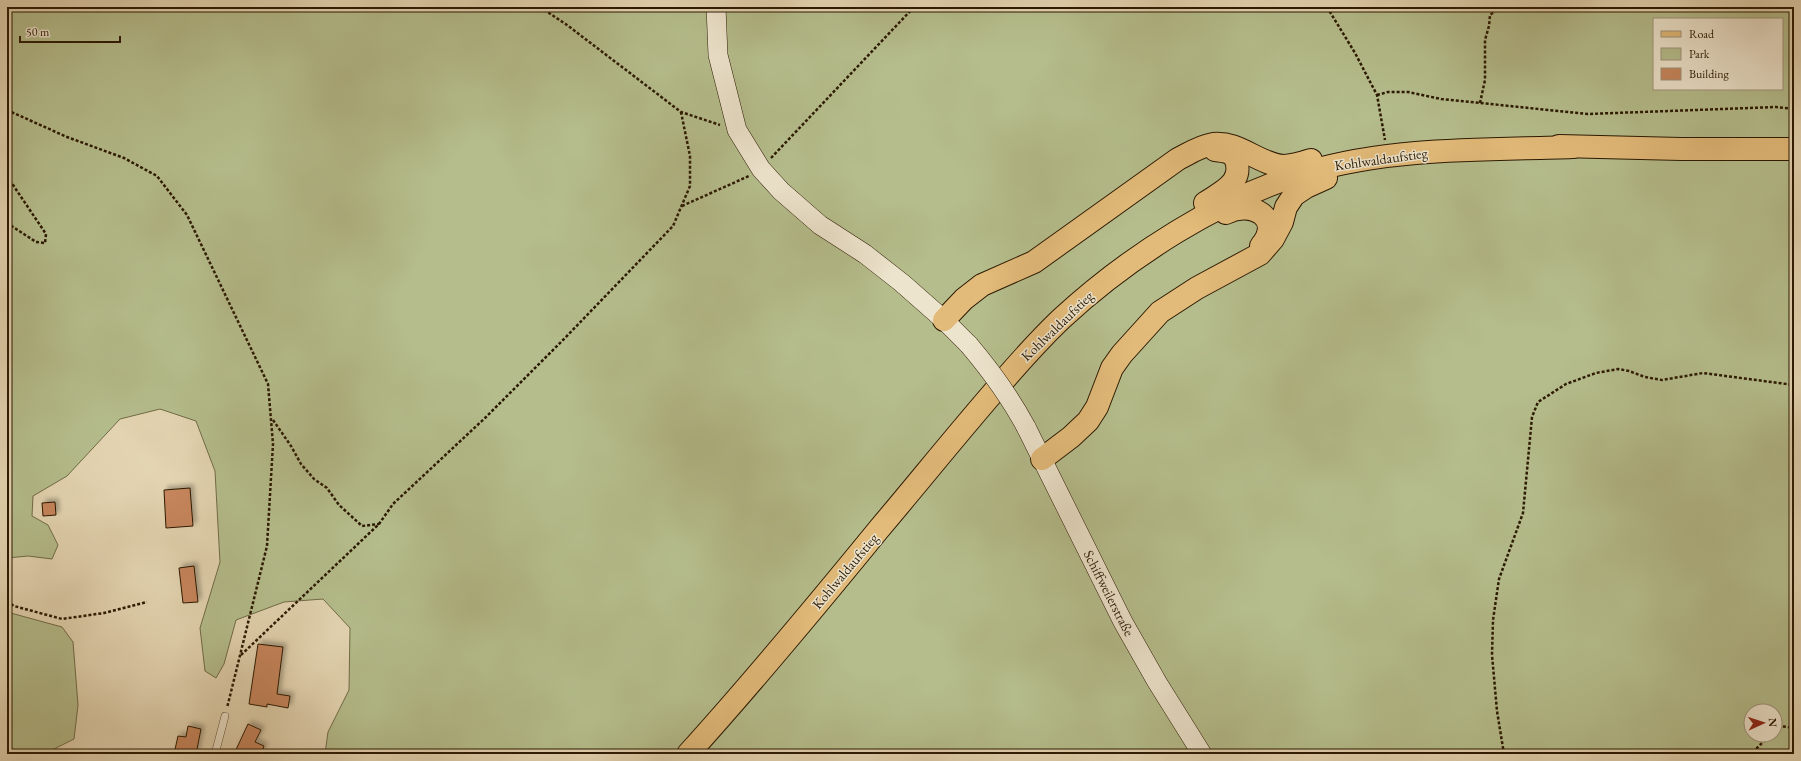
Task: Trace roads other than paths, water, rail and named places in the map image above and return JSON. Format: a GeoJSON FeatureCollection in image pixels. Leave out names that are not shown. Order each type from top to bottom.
{"type":"FeatureCollection","features":[{"type":"Feature","properties":{"kind":"main road"},"geometry":{"type":"LineString","coordinates":[[944,320],[964,299],[982,285],[1034,262],[1178,159],[1200,147],[1214,144],[1234,146],[1268,162],[1283,166],[1350,150],[1386,145],[1536,143],[1573,147],[1794,149]]}},
{"type":"Feature","properties":{"kind":"main road","name":"Kohlwaldaufstieg"},"geometry":{"type":"LineString","coordinates":[[688,754],[852,563],[926,472],[1022,359],[1060,320],[1093,291],[1145,253],[1183,228],[1228,204],[1306,172],[1352,160],[1396,154],[1573,147]]}},
{"type":"Feature","properties":{"kind":"main road"},"geometry":{"type":"LineString","coordinates":[[1042,459],[1088,421],[1097,407],[1112,368],[1136,337],[1160,312],[1198,288],[1260,254],[1273,239],[1282,222],[1286,207],[1294,195],[1306,187],[1329,176],[1395,161],[1476,150]]}},
{"type":"Feature","properties":{"kind":"main road"},"geometry":{"type":"LineString","coordinates":[[1093,291],[1142,246],[1229,187],[1237,177],[1238,170],[1236,160],[1233,154],[1226,151],[1202,151],[1178,159]]}},
{"type":"Feature","properties":{"kind":"main road"},"geometry":{"type":"LineString","coordinates":[[1145,253],[1230,210],[1246,208],[1257,210],[1265,216],[1269,227],[1266,240],[1244,261],[1225,274]]}},
{"type":"Feature","properties":{"kind":"street","name":"Schiffweilerstraße"},"geometry":{"type":"LineString","coordinates":[[716,7],[718,55],[737,130],[761,169],[781,191],[820,225],[865,254],[902,283],[944,320],[969,345],[1004,390],[1026,427],[1122,622],[1202,754]]}},
{"type":"Feature","properties":{"kind":"lane"},"geometry":{"type":"LineString","coordinates":[[215,754],[225,716]]}}]}
